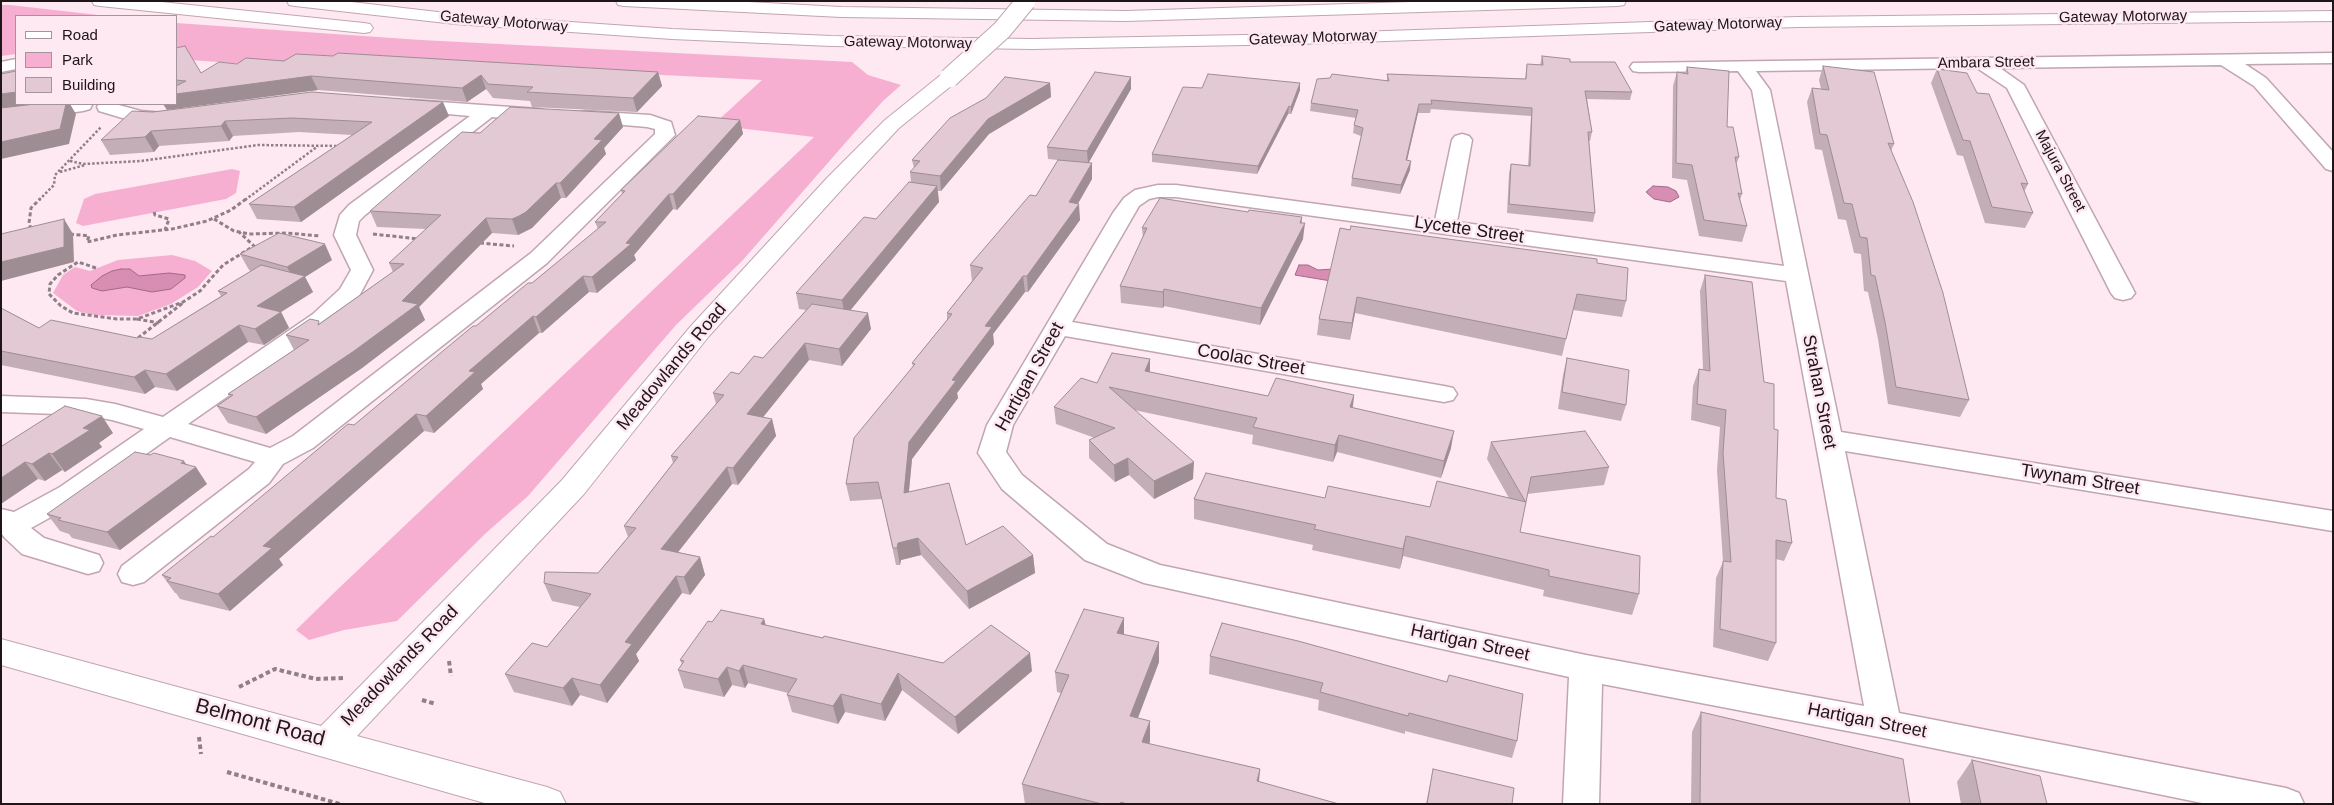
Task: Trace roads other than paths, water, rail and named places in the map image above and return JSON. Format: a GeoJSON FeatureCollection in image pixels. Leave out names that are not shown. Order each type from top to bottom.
{"type":"FeatureCollection","features":[{"type":"Feature","properties":{"kind":"main road"},"geometry":{"type":"LineString","coordinates":[[100,1],[384,29]]}},
{"type":"Feature","properties":{"kind":"main road","name":"Gateway Motorway"},"geometry":{"type":"LineString","coordinates":[[295,1],[455,19],[567,28],[831,41],[1041,44],[1298,39],[1807,22],[2333,16]]}},
{"type":"Feature","properties":{"kind":"main road","name":"Gateway Motorway"},"geometry":{"type":"LineString","coordinates":[[624,1],[841,12],[1066,16],[1244,14],[1618,1]]}},
{"type":"Feature","properties":{"kind":"main road","name":"Meadowlands Road"},"geometry":{"type":"LineString","coordinates":[[328,742],[573,487],[700,331],[836,183],[892,124],[949,78],[1002,30],[1026,1]]}},
{"type":"Feature","properties":{"kind":"main road"},"geometry":{"type":"LineString","coordinates":[[423,32],[487,36],[567,28]]}},
{"type":"Feature","properties":{"kind":"main road","name":"Belmont Road"},"geometry":{"type":"LineString","coordinates":[[1,652],[547,804]]}},
{"type":"Feature","properties":{"kind":"street","name":"Ambara Street"},"geometry":{"type":"LineString","coordinates":[[1639,67],[2333,58]]}},
{"type":"Feature","properties":{"kind":"street"},"geometry":{"type":"LineString","coordinates":[[2226,60],[2260,82],[2333,165]]}},
{"type":"Feature","properties":{"kind":"street","name":"Majura Street"},"geometry":{"type":"LineString","coordinates":[[1981,63],[2015,85],[2123,293]]}},
{"type":"Feature","properties":{"kind":"street"},"geometry":{"type":"LineString","coordinates":[[1,67],[15,64]]}},
{"type":"Feature","properties":{"kind":"street","name":"Strahan Street"},"geometry":{"type":"LineString","coordinates":[[1743,66],[1761,90],[1884,724]]}},
{"type":"Feature","properties":{"kind":"street"},"geometry":{"type":"LineString","coordinates":[[133,574],[259,476],[273,458],[303,442],[547,250],[665,136],[664,126],[650,121],[487,112],[391,104]]}},
{"type":"Feature","properties":{"kind":"street"},"geometry":{"type":"LineString","coordinates":[[1,116],[102,106],[151,118],[181,117]]}},
{"type":"Feature","properties":{"kind":"street"},"geometry":{"type":"LineString","coordinates":[[88,563],[34,546],[15,531],[9,521],[70,494],[322,319],[350,293],[362,270],[345,235],[348,220],[356,210],[487,112]]}},
{"type":"Feature","properties":{"kind":"street"},"geometry":{"type":"LineString","coordinates":[[1446,226],[1462,140]]}},
{"type":"Feature","properties":{"kind":"street","name":"Lycette Street"},"geometry":{"type":"LineString","coordinates":[[1142,194],[1158,191],[1176,191],[1796,274]]}},
{"type":"Feature","properties":{"kind":"street","name":"Hartigan Street"},"geometry":{"type":"LineString","coordinates":[[1142,194],[1127,207],[1000,424],[992,452],[1012,482],[1096,552],[1155,575],[1586,668],[1884,724],[2286,804]]}},
{"type":"Feature","properties":{"kind":"street","name":"Coolac Street"},"geometry":{"type":"LineString","coordinates":[[1057,327],[1444,394]]}},
{"type":"Feature","properties":{"kind":"street"},"geometry":{"type":"LineString","coordinates":[[1,404],[86,407],[115,412],[273,458]]}},
{"type":"Feature","properties":{"kind":"street","name":"Twynam Street"},"geometry":{"type":"LineString","coordinates":[[1828,439],[2333,521]]}},
{"type":"Feature","properties":{"kind":"street"},"geometry":{"type":"LineString","coordinates":[[1580,804],[1586,668]]}}]}
